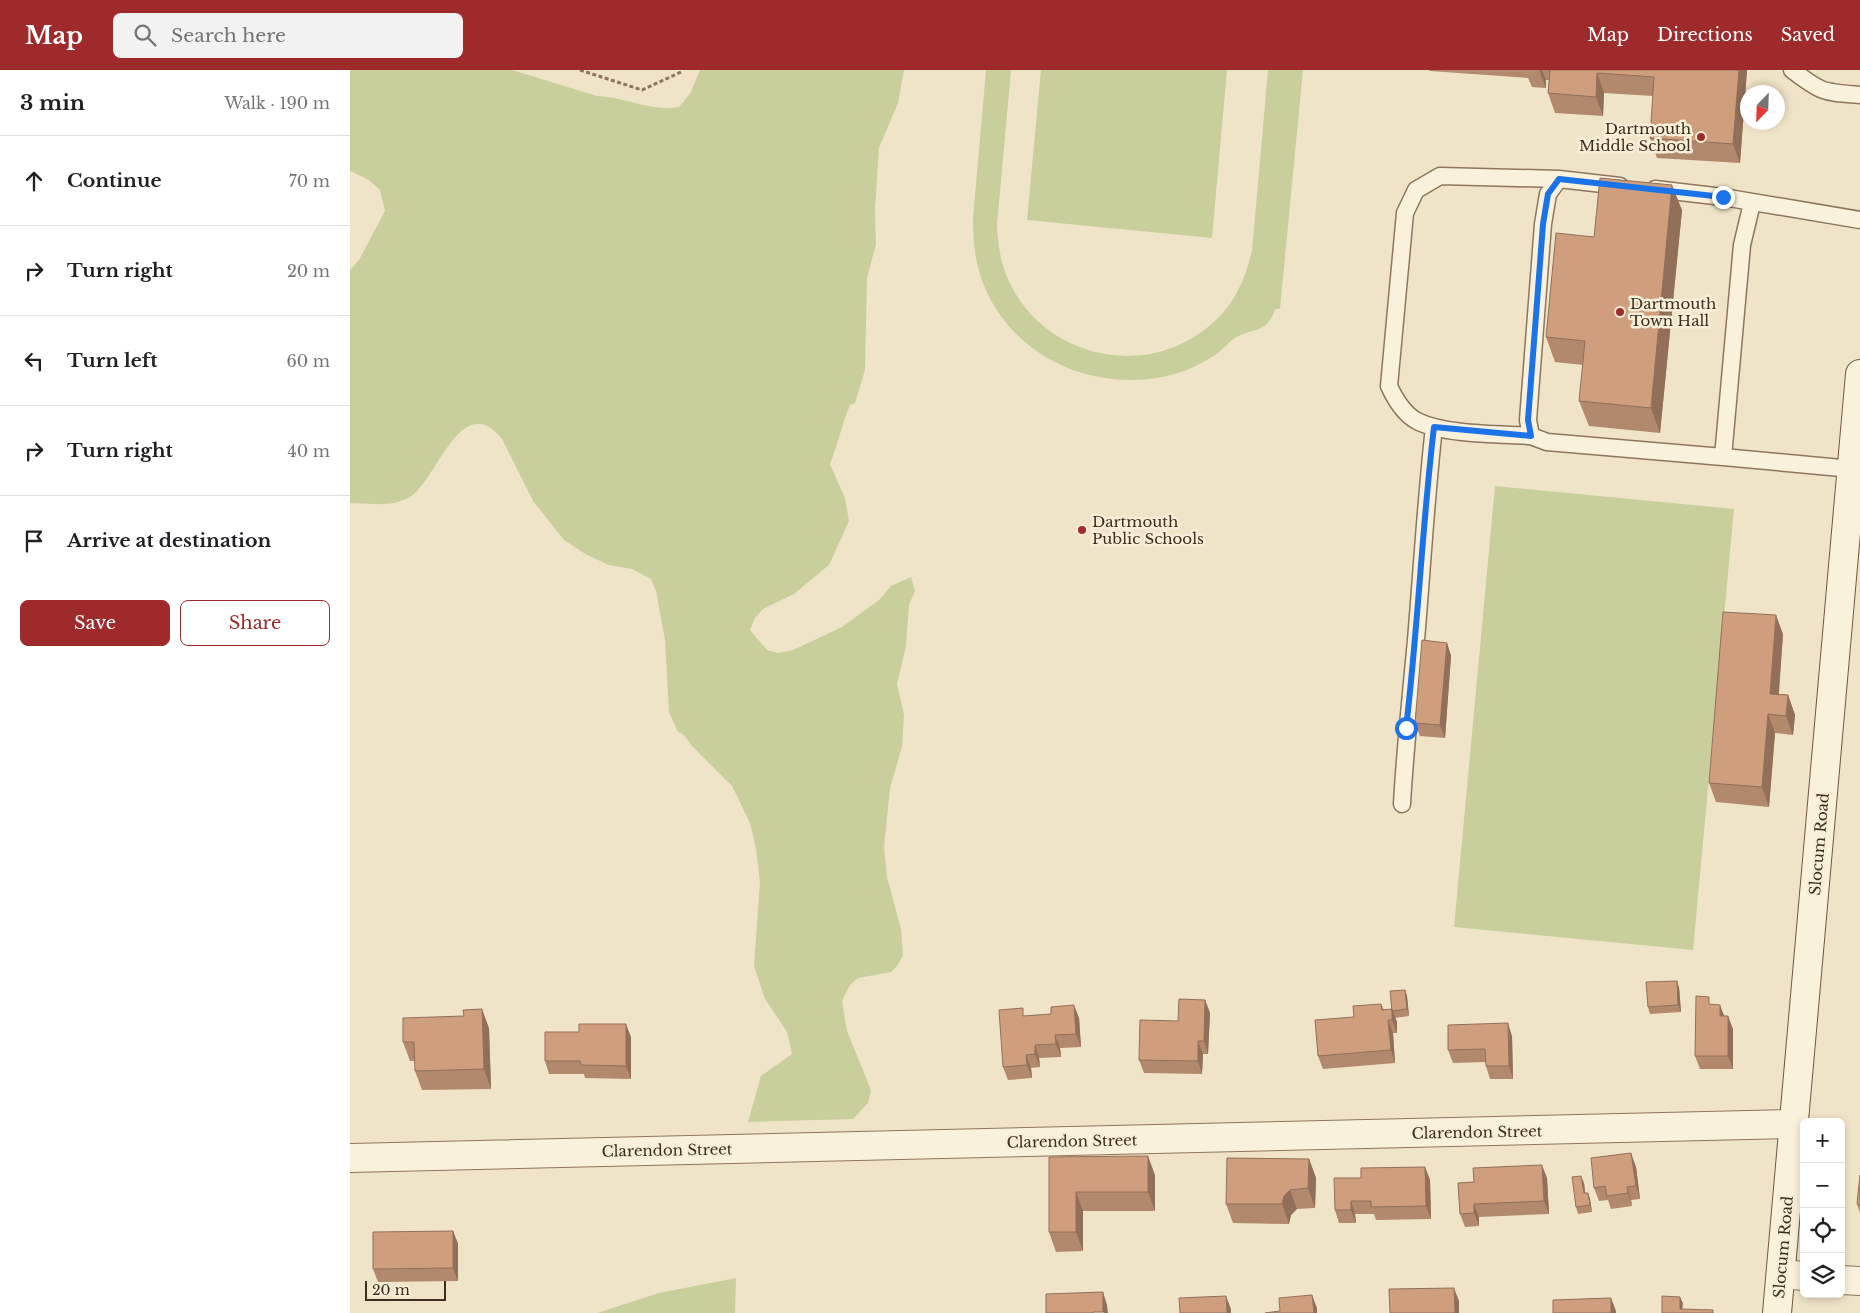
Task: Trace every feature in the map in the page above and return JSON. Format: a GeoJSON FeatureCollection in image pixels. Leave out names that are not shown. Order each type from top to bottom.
{"type":"FeatureCollection","features":[{"type":"Feature","properties":{"kind":"street","name":"Slocum Road"},"geometry":{"type":"LineString","coordinates":[[1777,1313],[1792,1275],[1794,1124],[1860,374]]}},
{"type":"Feature","properties":{"kind":"street","name":"Clarendon Street"},"geometry":{"type":"LineString","coordinates":[[350,1158],[1794,1124]]}},
{"type":"Feature","properties":{"kind":"street"},"geometry":{"type":"LineString","coordinates":[[1845,1280],[1860,1281]]}},
{"type":"Feature","properties":{"kind":"lane"},"geometry":{"type":"LineString","coordinates":[[1792,70],[1814,88],[1826,93],[1860,95]]}},
{"type":"Feature","properties":{"kind":"lane"},"geometry":{"type":"LineString","coordinates":[[1852,469],[1547,442],[1531,436],[1434,427],[1416,420],[1397,403],[1389,386],[1404,213],[1416,190],[1440,176],[1559,179],[1723,197],[1860,220]]}},
{"type":"Feature","properties":{"kind":"lane"},"geometry":{"type":"LineString","coordinates":[[1531,436],[1528,420],[1543,224],[1548,194],[1559,179]]}},
{"type":"Feature","properties":{"kind":"lane"},"geometry":{"type":"LineString","coordinates":[[1723,457],[1742,245],[1752,203]]}},
{"type":"Feature","properties":{"kind":"lane"},"geometry":{"type":"LineString","coordinates":[[1402,804],[1406,728],[1416,641],[1426,493],[1434,427]]}},
{"type":"Feature","properties":{"kind":"path"},"geometry":{"type":"LineString","coordinates":[[580,70],[642,90],[682,70]]}},
{"type":"Feature","properties":{"kind":"green space"},"geometry":{"type":"Polygon","coordinates":[[[350,70],[512,70],[597,96],[658,108],[669,108],[679,107],[691,92],[700,70],[904,70],[898,103],[879,148],[875,209],[876,244],[867,278],[865,370],[855,403],[850,405],[830,464],[845,498],[849,521],[829,565],[794,594],[763,609],[755,618],[750,630],[767,650],[778,653],[793,650],[842,627],[879,600],[891,586],[911,577],[915,591],[909,605],[906,646],[897,684],[904,715],[902,747],[890,788],[884,847],[887,877],[901,929],[903,955],[898,965],[891,972],[858,978],[850,985],[842,1001],[847,1031],[871,1090],[868,1103],[853,1119],[748,1122],[761,1076],[792,1054],[787,1032],[765,999],[754,966],[760,882],[756,849],[750,823],[732,786],[692,746],[684,735],[678,732],[669,712],[665,640],[656,591],[651,579],[632,569],[609,565],[587,555],[564,540],[533,501],[502,439],[487,426],[474,424],[462,431],[451,443],[420,488],[410,497],[388,504],[350,503],[350,270],[359,260],[385,211],[380,190],[369,180],[350,171],[350,70]]]}},
{"type":"Feature","properties":{"kind":"green space"},"geometry":{"type":"Polygon","coordinates":[[[986,70],[1011,70],[997,225],[1001,257],[1008,279],[1025,307],[1041,324],[1060,338],[1081,348],[1104,354],[1127,356],[1151,354],[1183,343],[1210,326],[1231,303],[1244,278],[1252,251],[1268,70],[1303,70],[1280,309],[1275,309],[1268,323],[1260,329],[1235,338],[1218,353],[1199,364],[1178,373],[1149,379],[1120,380],[1092,376],[1065,367],[1040,353],[1018,336],[999,314],[985,288],[979,271],[974,245],[973,218],[986,70]]]}},
{"type":"Feature","properties":{"kind":"green space"},"geometry":{"type":"Polygon","coordinates":[[[1041,70],[1227,70],[1212,238],[1027,220],[1041,70]]]}},
{"type":"Feature","properties":{"kind":"green space"},"geometry":{"type":"Polygon","coordinates":[[[1495,486],[1734,509],[1693,950],[1454,927],[1495,486]]]}},
{"type":"Feature","properties":{"kind":"green space"},"geometry":{"type":"Polygon","coordinates":[[[736,1278],[735,1313],[597,1313],[659,1293],[736,1278]]]}},
{"type":"Feature","properties":{"kind":"building"},"geometry":{"type":"Polygon","coordinates":[[[1550,70],[1739,70],[1733,144],[1650,138],[1654,77],[1597,73],[1596,97],[1548,93],[1550,70]]]}},
{"type":"Feature","properties":{"kind":"building"},"geometry":{"type":"Polygon","coordinates":[[[1600,178],[1672,185],[1651,408],[1579,401],[1585,341],[1546,337],[1556,233],[1594,237],[1600,178]]]}},
{"type":"Feature","properties":{"kind":"building"},"geometry":{"type":"Polygon","coordinates":[[[1723,612],[1776,615],[1770,694],[1788,695],[1786,716],[1768,714],[1762,787],[1709,783],[1723,612]]]}},
{"type":"Feature","properties":{"kind":"building"},"geometry":{"type":"Polygon","coordinates":[[[1422,640],[1447,643],[1440,725],[1415,723],[1422,640]]]}},
{"type":"Feature","properties":{"kind":"building"},"geometry":{"type":"Polygon","coordinates":[[[1677,981],[1678,1005],[1648,1007],[1646,982],[1677,981]]]}},
{"type":"Feature","properties":{"kind":"building"},"geometry":{"type":"Polygon","coordinates":[[[1405,990],[1407,1009],[1392,1011],[1390,991],[1405,990]]]}},
{"type":"Feature","properties":{"kind":"building"},"geometry":{"type":"Polygon","coordinates":[[[1696,996],[1709,997],[1709,1004],[1720,1005],[1720,1016],[1728,1016],[1728,1056],[1695,1056],[1696,996]]]}},
{"type":"Feature","properties":{"kind":"building"},"geometry":{"type":"Polygon","coordinates":[[[1179,999],[1205,1000],[1204,1041],[1198,1041],[1198,1061],[1139,1060],[1140,1020],[1178,1021],[1179,999]]]}},
{"type":"Feature","properties":{"kind":"building"},"geometry":{"type":"Polygon","coordinates":[[[1381,1004],[1382,1010],[1392,1009],[1392,1020],[1388,1020],[1391,1050],[1318,1056],[1315,1020],[1354,1017],[1353,1006],[1381,1004]]]}},
{"type":"Feature","properties":{"kind":"building"},"geometry":{"type":"Polygon","coordinates":[[[1074,1005],[1076,1034],[1055,1035],[1056,1044],[1035,1045],[1035,1054],[1026,1055],[1027,1065],[1003,1067],[999,1010],[1023,1008],[1023,1016],[1051,1014],[1051,1007],[1074,1005]]]}},
{"type":"Feature","properties":{"kind":"building"},"geometry":{"type":"Polygon","coordinates":[[[482,1009],[484,1069],[415,1071],[414,1042],[403,1042],[403,1018],[464,1016],[463,1010],[482,1009]]]}},
{"type":"Feature","properties":{"kind":"building"},"geometry":{"type":"Polygon","coordinates":[[[1508,1023],[1509,1066],[1486,1066],[1485,1049],[1448,1050],[1448,1025],[1508,1023]]]}},
{"type":"Feature","properties":{"kind":"building"},"geometry":{"type":"Polygon","coordinates":[[[579,1024],[626,1024],[626,1066],[581,1065],[580,1061],[545,1061],[545,1032],[579,1032],[579,1024]]]}},
{"type":"Feature","properties":{"kind":"building"},"geometry":{"type":"Polygon","coordinates":[[[1631,1153],[1636,1186],[1627,1187],[1628,1193],[1607,1196],[1605,1186],[1594,1188],[1591,1158],[1631,1153]]]}},
{"type":"Feature","properties":{"kind":"building"},"geometry":{"type":"Polygon","coordinates":[[[1148,1156],[1148,1192],[1076,1192],[1076,1232],[1049,1232],[1049,1157],[1148,1156]]]}},
{"type":"Feature","properties":{"kind":"building"},"geometry":{"type":"Polygon","coordinates":[[[1227,1158],[1309,1159],[1308,1188],[1290,1190],[1284,1196],[1282,1204],[1226,1204],[1227,1158]]]}},
{"type":"Feature","properties":{"kind":"building"},"geometry":{"type":"Polygon","coordinates":[[[1542,1165],[1544,1201],[1474,1204],[1474,1213],[1460,1214],[1458,1183],[1474,1182],[1473,1168],[1542,1165]]]}},
{"type":"Feature","properties":{"kind":"building"},"geometry":{"type":"Polygon","coordinates":[[[1425,1167],[1426,1206],[1371,1207],[1371,1201],[1351,1201],[1351,1210],[1335,1210],[1334,1178],[1361,1178],[1361,1168],[1425,1167]]]}},
{"type":"Feature","properties":{"kind":"building"},"geometry":{"type":"Polygon","coordinates":[[[1860,1175],[1860,1205],[1857,1204],[1860,1175]]]}},
{"type":"Feature","properties":{"kind":"building"},"geometry":{"type":"Polygon","coordinates":[[[1581,1176],[1584,1193],[1588,1193],[1590,1205],[1576,1207],[1572,1177],[1581,1176]]]}},
{"type":"Feature","properties":{"kind":"building"},"geometry":{"type":"Polygon","coordinates":[[[453,1231],[453,1268],[373,1269],[373,1232],[453,1231]]]}},
{"type":"Feature","properties":{"kind":"building"},"geometry":{"type":"Polygon","coordinates":[[[1454,1288],[1455,1313],[1390,1313],[1389,1289],[1454,1288]]]}},
{"type":"Feature","properties":{"kind":"building"},"geometry":{"type":"Polygon","coordinates":[[[1103,1292],[1103,1312],[1046,1313],[1046,1294],[1103,1292]]]}},
{"type":"Feature","properties":{"kind":"building"},"geometry":{"type":"Polygon","coordinates":[[[1312,1295],[1314,1313],[1265,1313],[1280,1311],[1279,1298],[1312,1295]]]}},
{"type":"Feature","properties":{"kind":"building"},"geometry":{"type":"Polygon","coordinates":[[[1226,1296],[1227,1313],[1180,1313],[1179,1298],[1226,1296]]]}},
{"type":"Feature","properties":{"kind":"building"},"geometry":{"type":"Polygon","coordinates":[[[1662,1296],[1680,1297],[1680,1309],[1713,1310],[1713,1313],[1662,1313],[1662,1296]]]}},
{"type":"Feature","properties":{"kind":"building"},"geometry":{"type":"Polygon","coordinates":[[[1611,1298],[1611,1313],[1553,1313],[1553,1300],[1611,1298]]]}},
{"type":"Feature","properties":{"kind":"place","name":"Dartmouth Middle School"},"geometry":{"type":"Point","coordinates":[1701,137]}},
{"type":"Feature","properties":{"kind":"place","name":"Dartmouth Town Hall"},"geometry":{"type":"Point","coordinates":[1620,312]}},
{"type":"Feature","properties":{"kind":"place","name":"Dartmouth Public Schools"},"geometry":{"type":"Point","coordinates":[1082,530]}},
{"type":"Feature","properties":{"kind":"route"},"geometry":{"type":"LineString","coordinates":[[1406,728],[1416,641],[1426,493],[1434,427],[1531,436],[1528,420],[1543,228],[1548,194],[1559,179],[1723,197]]}}]}
